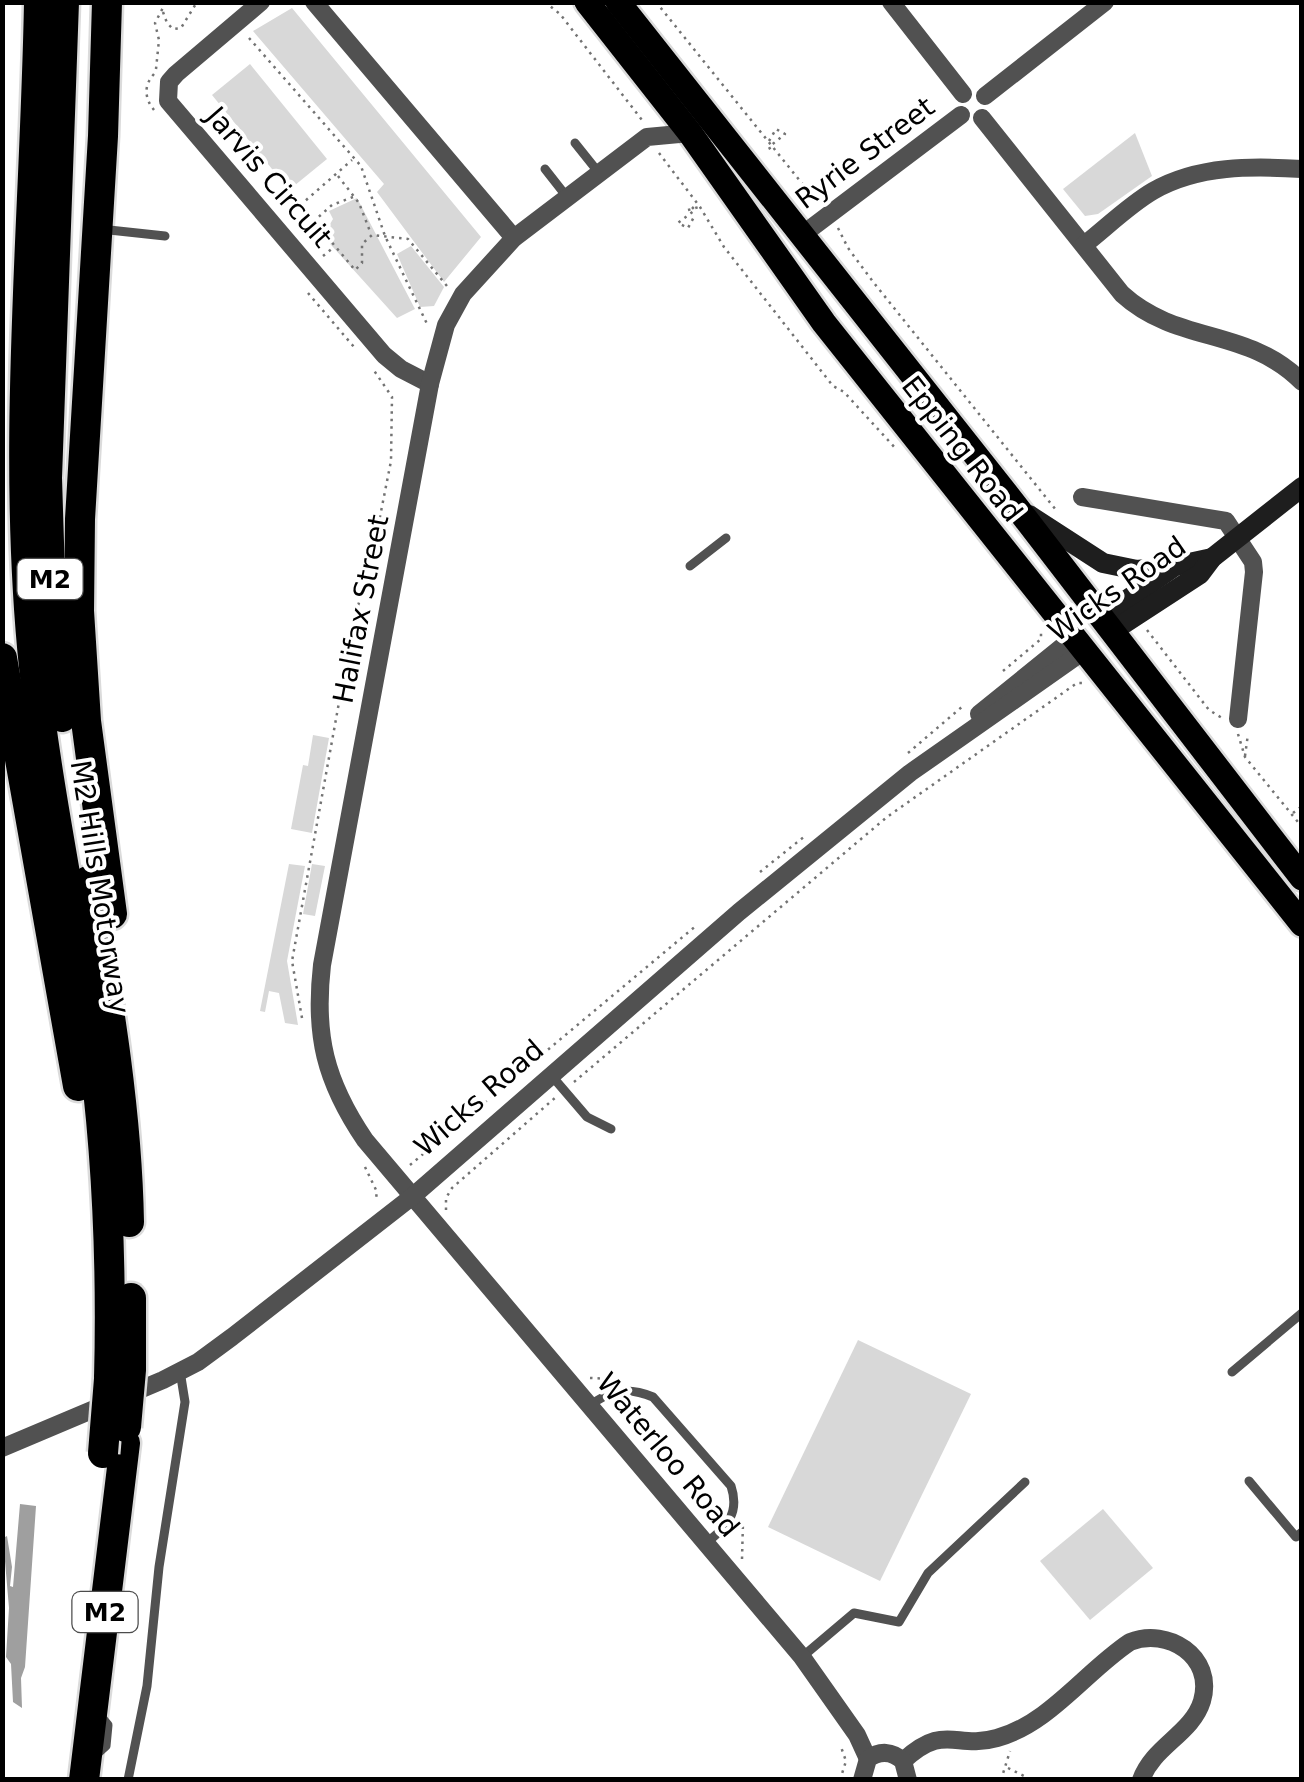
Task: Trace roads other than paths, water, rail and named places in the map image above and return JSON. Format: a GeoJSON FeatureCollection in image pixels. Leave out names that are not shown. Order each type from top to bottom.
{"type":"FeatureCollection","features":[{"type":"Feature","properties":{"kind":"highway","name":"M2 Hills Motorway"},"geometry":{"type":"LineString","coordinates":[[40,2],[25,444],[28,596],[46,752],[91,1034],[109,1200],[120,1375]]}},
{"type":"Feature","properties":{"kind":"highway","name":"M2 Hills Motorway"},"geometry":{"type":"LineString","coordinates":[[64,2],[47,460],[51,606],[62,721],[107,998],[126,1152],[120,1375],[93,1708],[78,1774]]}},
{"type":"Feature","properties":{"kind":"highway"},"geometry":{"type":"LineString","coordinates":[[107,2],[80,518],[79,611],[86,720],[130,1061],[126,1152]]}},
{"type":"Feature","properties":{"kind":"highway"},"geometry":{"type":"LineString","coordinates":[[2,658],[91,1156],[109,1200]]}},
{"type":"Feature","properties":{"kind":"highway","name":"M2 Hills Motorway"},"geometry":{"type":"LineString","coordinates":[[78,1774],[114,1448]]}},
{"type":"Feature","properties":{"kind":"main road","name":"Epping Road"},"geometry":{"type":"LineString","coordinates":[[587,2],[690,133],[824,322],[1302,924]]}},
{"type":"Feature","properties":{"kind":"main road","name":"Epping Road"},"geometry":{"type":"LineString","coordinates":[[618,2],[1016,505],[1302,878]]}},
{"type":"Feature","properties":{"kind":"main road","name":"Wicks Road"},"geometry":{"type":"LineString","coordinates":[[1106,625],[1200,574],[1212,558],[1302,488]]}},
{"type":"Feature","properties":{"kind":"main road"},"geometry":{"type":"LineString","coordinates":[[1016,505],[1066,542],[1103,563],[1137,570],[1175,566]]}},
{"type":"Feature","properties":{"kind":"main road","name":"Wicks Road"},"geometry":{"type":"LineString","coordinates":[[1086,653],[1106,625],[1175,566],[1212,558]]}},
{"type":"Feature","properties":{"kind":"street","name":"Jarvis Circuit"},"geometry":{"type":"LineString","coordinates":[[261,2],[176,74],[169,82],[168,101],[384,354],[401,369],[430,384]]}},
{"type":"Feature","properties":{"kind":"street"},"geometry":{"type":"LineString","coordinates":[[314,2],[514,238]]}},
{"type":"Feature","properties":{"kind":"street"},"geometry":{"type":"LineString","coordinates":[[891,2],[963,94]]}},
{"type":"Feature","properties":{"kind":"street"},"geometry":{"type":"LineString","coordinates":[[984,96],[1105,2]]}},
{"type":"Feature","properties":{"kind":"street"},"geometry":{"type":"LineString","coordinates":[[972,90],[984,96],[987,110],[982,118],[973,121],[961,115],[958,102],[963,94],[972,90]]}},
{"type":"Feature","properties":{"kind":"street","name":"Ryrie Street"},"geometry":{"type":"LineString","coordinates":[[802,235],[961,115]]}},
{"type":"Feature","properties":{"kind":"street"},"geometry":{"type":"LineString","coordinates":[[982,118],[1122,294],[1150,316],[1187,331],[1258,350],[1302,382]]}},
{"type":"Feature","properties":{"kind":"street","name":"Halifax Street"},"geometry":{"type":"LineString","coordinates":[[413,1196],[348,1114],[325,1060],[318,1001],[430,384],[446,325],[463,294],[514,238],[646,138],[690,133]]}},
{"type":"Feature","properties":{"kind":"street"},"geometry":{"type":"LineString","coordinates":[[1084,245],[1154,190],[1198,174],[1247,166],[1302,169]]}},
{"type":"Feature","properties":{"kind":"street"},"geometry":{"type":"LineString","coordinates":[[1082,497],[1226,521],[1254,562],[1238,719]]}},
{"type":"Feature","properties":{"kind":"street","name":"Wicks Road"},"geometry":{"type":"LineString","coordinates":[[2,1448],[180,1372],[232,1337],[413,1196],[739,912],[958,737],[1086,653]]}},
{"type":"Feature","properties":{"kind":"street","name":"Waterloo Road"},"geometry":{"type":"LineString","coordinates":[[413,1196],[802,1656],[857,1735],[868,1759]]}},
{"type":"Feature","properties":{"kind":"street"},"geometry":{"type":"LineString","coordinates":[[862,1780],[864,1765],[874,1754],[890,1753],[905,1770],[916,1749],[944,1737],[992,1740],[1008,1735],[1030,1723],[1130,1642],[1164,1638],[1180,1644],[1198,1662],[1203,1697],[1188,1723],[1150,1760],[1141,1779]]}},
{"type":"Feature","properties":{"kind":"lane"},"geometry":{"type":"LineString","coordinates":[[575,144],[598,173]]}},
{"type":"Feature","properties":{"kind":"lane"},"geometry":{"type":"LineString","coordinates":[[544,169],[566,196]]}},
{"type":"Feature","properties":{"kind":"lane"},"geometry":{"type":"LineString","coordinates":[[98,228],[165,236]]}},
{"type":"Feature","properties":{"kind":"lane"},"geometry":{"type":"LineString","coordinates":[[690,566],[726,538]]}},
{"type":"Feature","properties":{"kind":"lane"},"geometry":{"type":"LineString","coordinates":[[551,1076],[587,1116],[611,1129]]}},
{"type":"Feature","properties":{"kind":"lane"},"geometry":{"type":"LineString","coordinates":[[1232,1372],[1302,1313]]}},
{"type":"Feature","properties":{"kind":"lane"},"geometry":{"type":"LineString","coordinates":[[128,1780],[147,1686],[159,1567],[185,1402],[180,1372]]}},
{"type":"Feature","properties":{"kind":"lane"},"geometry":{"type":"LineString","coordinates":[[590,1406],[607,1392],[640,1391],[654,1396],[731,1486],[735,1500],[729,1523],[706,1542]]}},
{"type":"Feature","properties":{"kind":"lane"},"geometry":{"type":"LineString","coordinates":[[1249,1481],[1296,1537],[1302,1532]]}},
{"type":"Feature","properties":{"kind":"lane"},"geometry":{"type":"LineString","coordinates":[[802,1656],[854,1613],[899,1622],[928,1574],[1025,1482]]}}]}
